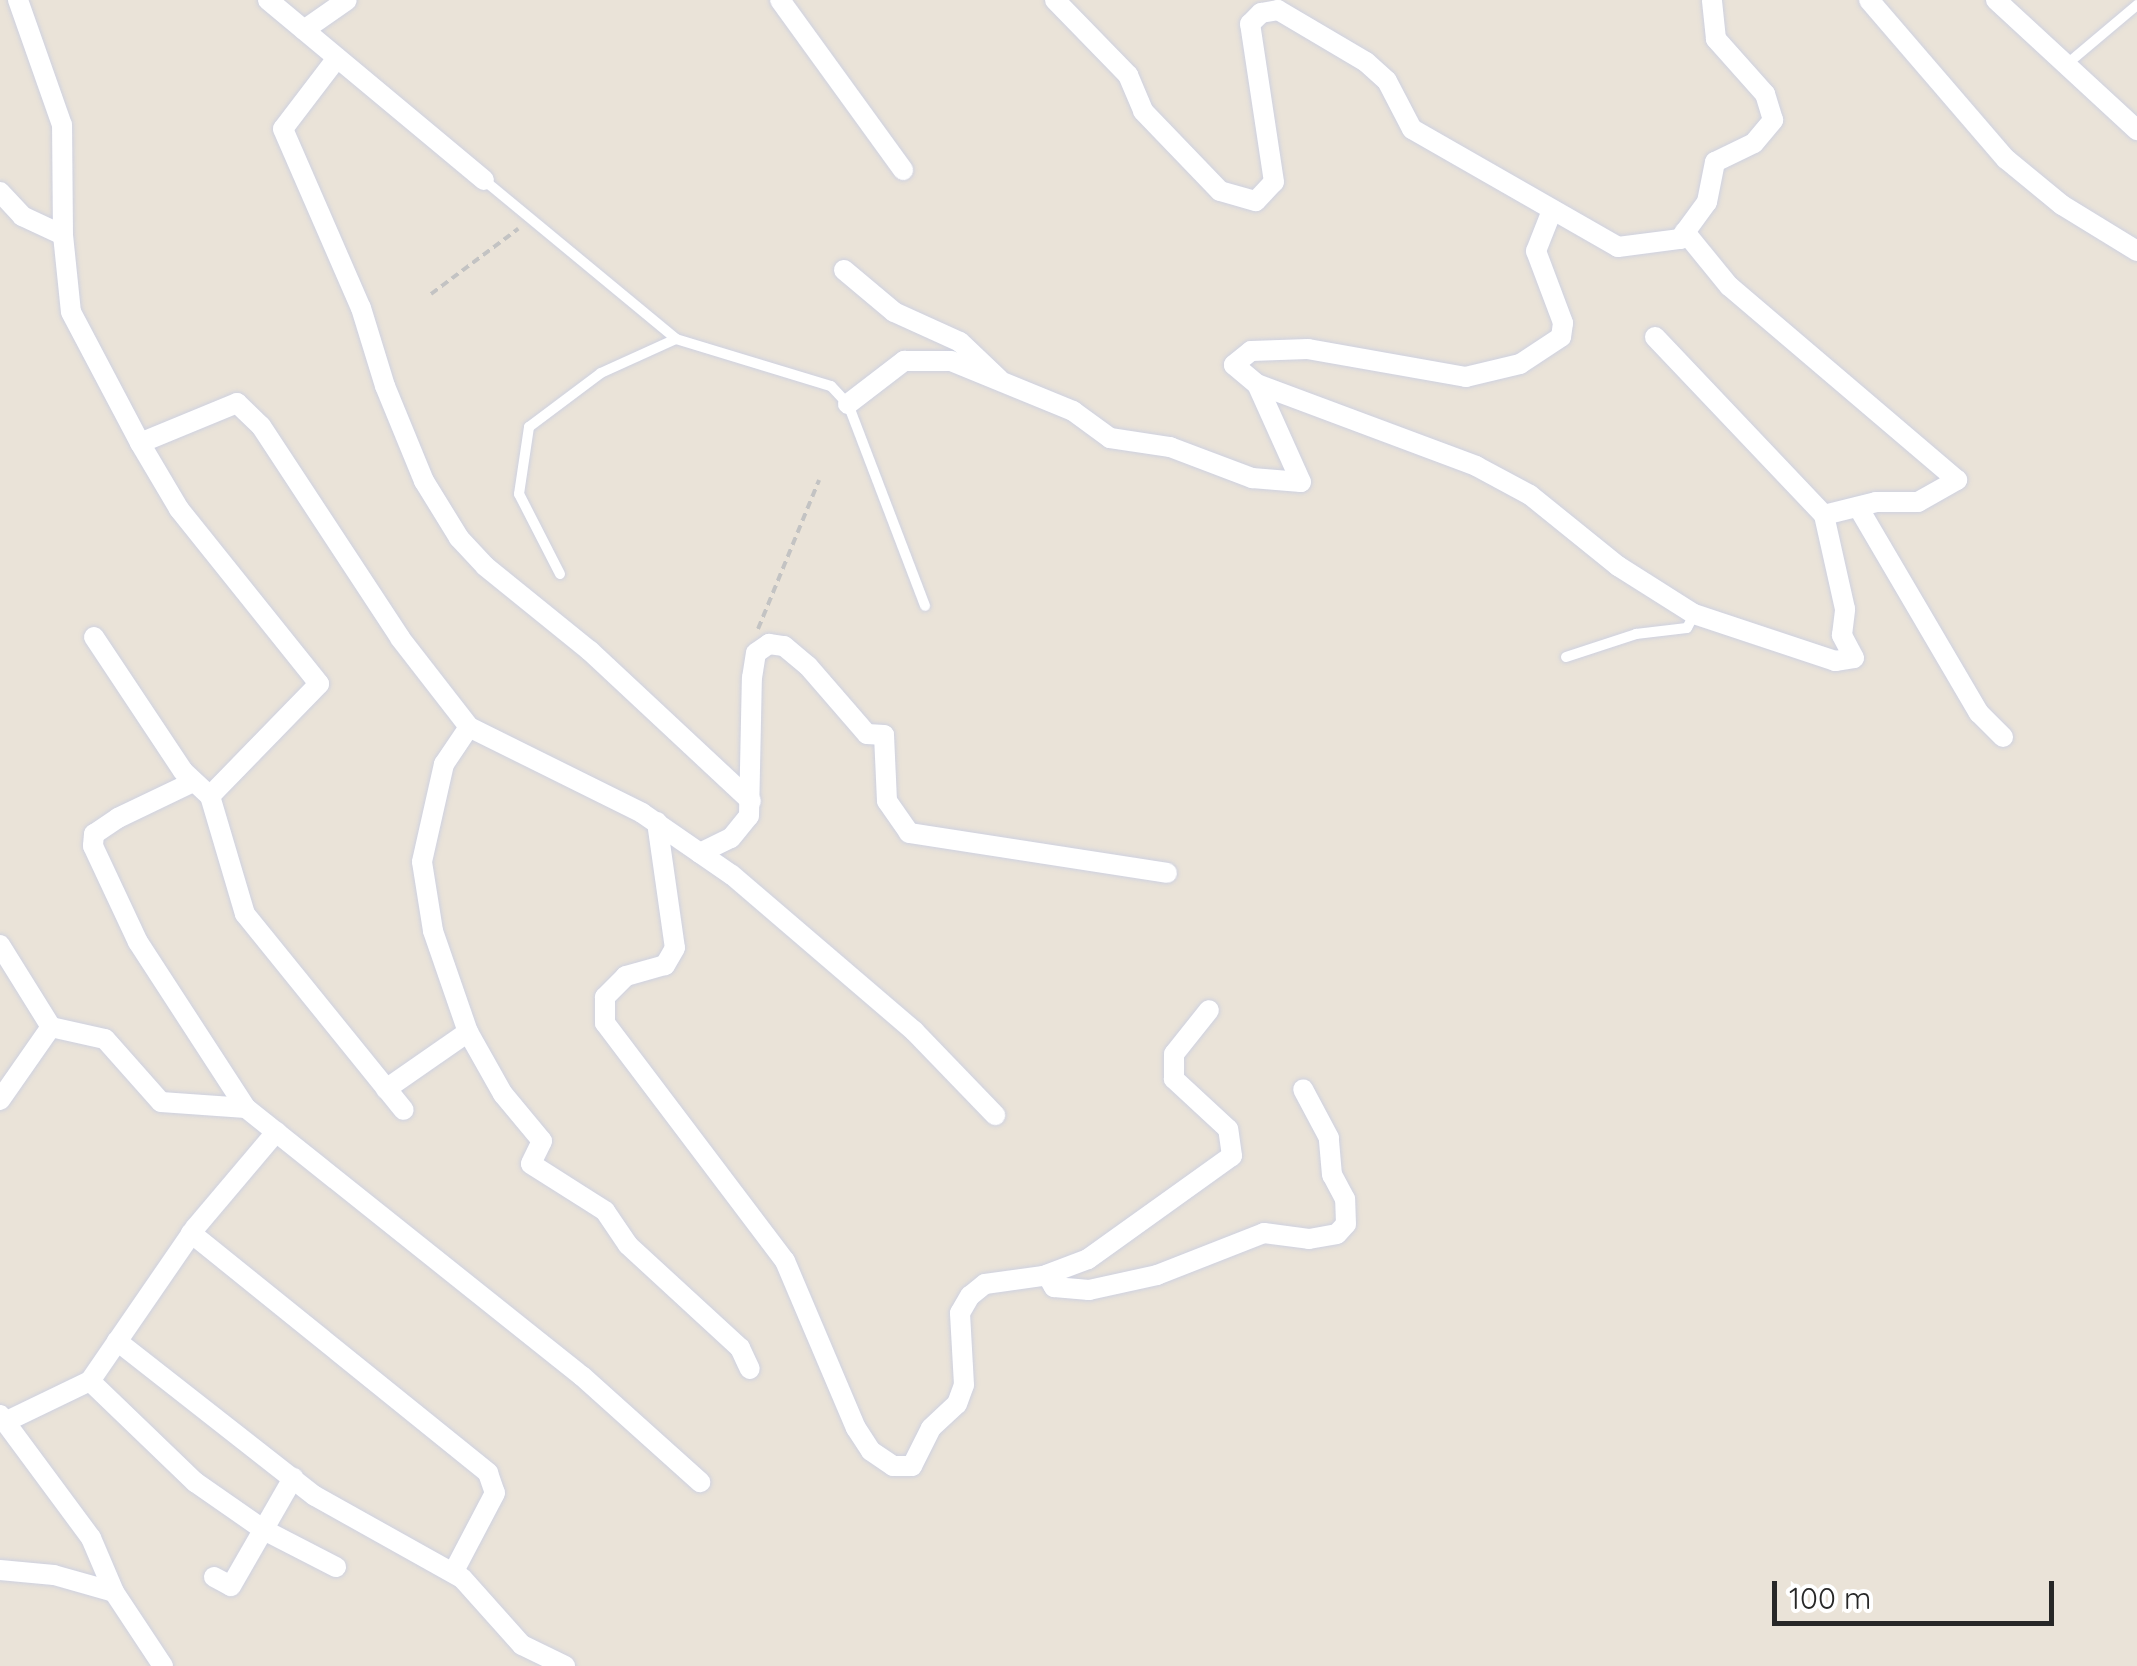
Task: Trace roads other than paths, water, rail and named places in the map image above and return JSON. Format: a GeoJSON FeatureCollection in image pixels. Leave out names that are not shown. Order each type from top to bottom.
{"type":"FeatureCollection","features":[{"type":"Feature","properties":{"kind":"street"},"geometry":{"type":"LineString","coordinates":[[18,0],[62,125],[63,235],[71,312],[179,509],[319,684],[210,796]]}},
{"type":"Feature","properties":{"kind":"street"},"geometry":{"type":"LineString","coordinates":[[268,0],[484,180]]}},
{"type":"Feature","properties":{"kind":"street"},"geometry":{"type":"LineString","coordinates":[[304,30],[347,0]]}},
{"type":"Feature","properties":{"kind":"street"},"geometry":{"type":"LineString","coordinates":[[780,0],[903,170]]}},
{"type":"Feature","properties":{"kind":"street"},"geometry":{"type":"LineString","coordinates":[[1054,0],[1128,75],[1144,111],[1220,191],[1256,201],[1274,182],[1250,24],[1261,13],[1278,10],[1366,62],[1387,80],[1412,129],[1551,213],[1618,247],[1680,240],[1707,202],[1715,162],[1754,144],[1773,120],[1765,94],[1716,39],[1712,0]]}},
{"type":"Feature","properties":{"kind":"street"},"geometry":{"type":"LineString","coordinates":[[1869,0],[2006,158],[2062,205],[2137,251]]}},
{"type":"Feature","properties":{"kind":"street"},"geometry":{"type":"LineString","coordinates":[[1996,0],[2066,64],[2087,90],[2137,130]]}},
{"type":"Feature","properties":{"kind":"street"},"geometry":{"type":"LineString","coordinates":[[337,58],[283,129],[362,308],[395,416],[424,481],[458,538],[486,566],[590,651],[751,800]]}},
{"type":"Feature","properties":{"kind":"street"},"geometry":{"type":"LineString","coordinates":[[0,192],[22,216],[63,235]]}},
{"type":"Feature","properties":{"kind":"street"},"geometry":{"type":"LineString","coordinates":[[1551,213],[1536,250],[1563,324],[1561,337],[1520,364],[1466,377],[1308,349],[1251,351],[1234,365],[1258,384],[1476,466],[1530,495],[1618,566],[1694,614],[1835,662],[1854,658],[1842,635],[1845,609],[1824,516],[1654,337]]}},
{"type":"Feature","properties":{"kind":"street"},"geometry":{"type":"LineString","coordinates":[[1685,232],[1730,286],[1957,480],[1918,502],[1858,506],[1824,516]]}},
{"type":"Feature","properties":{"kind":"street"},"geometry":{"type":"LineString","coordinates":[[844,270],[894,312],[960,342],[1004,384]]}},
{"type":"Feature","properties":{"kind":"street"},"geometry":{"type":"LineString","coordinates":[[848,404],[873,380],[914,360],[951,361],[1073,411],[1110,438],[1170,447],[1252,478],[1301,482],[1258,384]]}},
{"type":"Feature","properties":{"kind":"street"},"geometry":{"type":"LineString","coordinates":[[140,443],[237,402],[261,426],[400,638],[469,727],[656,822],[700,853],[914,1032],[996,1115]]}},
{"type":"Feature","properties":{"kind":"street"},"geometry":{"type":"LineString","coordinates":[[1858,506],[1979,713],[2003,737]]}},
{"type":"Feature","properties":{"kind":"street"},"geometry":{"type":"LineString","coordinates":[[94,637],[193,782],[210,796],[246,914],[404,1110]]}},
{"type":"Feature","properties":{"kind":"street"},"geometry":{"type":"LineString","coordinates":[[700,853],[731,838],[749,816],[747,726],[756,653],[768,644],[784,646],[866,734],[884,735],[887,801],[909,833],[1166,873]]}},
{"type":"Feature","properties":{"kind":"street"},"geometry":{"type":"LineString","coordinates":[[469,727],[444,764],[422,862],[434,932],[468,1032],[503,1094],[542,1140],[531,1164],[605,1210],[628,1245],[740,1348],[750,1369]]}},
{"type":"Feature","properties":{"kind":"street"},"geometry":{"type":"LineString","coordinates":[[193,782],[118,818],[94,834],[94,846],[138,942],[246,1108],[582,1376],[700,1482]]}},
{"type":"Feature","properties":{"kind":"street"},"geometry":{"type":"LineString","coordinates":[[656,822],[675,948],[665,965],[626,976],[605,997],[605,1023],[785,1261],[836,1388],[871,1451],[893,1466],[912,1466],[931,1428],[957,1404],[964,1385],[960,1312],[970,1296],[984,1284],[1047,1275],[1088,1259],[1232,1156],[1228,1128],[1174,1079],[1174,1054],[1209,1010]]}},
{"type":"Feature","properties":{"kind":"street"},"geometry":{"type":"LineString","coordinates":[[0,945],[50,1028],[105,1038],[161,1102],[246,1108]]}},
{"type":"Feature","properties":{"kind":"street"},"geometry":{"type":"LineString","coordinates":[[0,1100],[50,1028]]}},
{"type":"Feature","properties":{"kind":"street"},"geometry":{"type":"LineString","coordinates":[[386,1089],[468,1032]]}},
{"type":"Feature","properties":{"kind":"street"},"geometry":{"type":"LineString","coordinates":[[1047,1275],[1054,1287],[1088,1290],[1158,1275],[1264,1232],[1310,1240],[1336,1234],[1346,1224],[1345,1200],[1332,1175],[1330,1138],[1302,1089]]}},
{"type":"Feature","properties":{"kind":"street"},"geometry":{"type":"LineString","coordinates":[[163,1666],[114,1592],[91,1538],[3,1418],[90,1381],[191,1233],[276,1132]]}},
{"type":"Feature","properties":{"kind":"street"},"geometry":{"type":"LineString","coordinates":[[191,1233],[488,1472],[495,1493],[453,1573]]}},
{"type":"Feature","properties":{"kind":"street"},"geometry":{"type":"LineString","coordinates":[[116,1341],[293,1478],[453,1573],[522,1645],[565,1666]]}},
{"type":"Feature","properties":{"kind":"street"},"geometry":{"type":"LineString","coordinates":[[90,1381],[194,1482],[264,1530],[336,1567]]}},
{"type":"Feature","properties":{"kind":"street"},"geometry":{"type":"LineString","coordinates":[[214,1578],[231,1586],[293,1478]]}},
{"type":"Feature","properties":{"kind":"street"},"geometry":{"type":"LineString","coordinates":[[0,1570],[54,1576],[114,1592]]}},
{"type":"Feature","properties":{"kind":"lane"},"geometry":{"type":"LineString","coordinates":[[2066,64],[2137,5]]}},
{"type":"Feature","properties":{"kind":"lane"},"geometry":{"type":"LineString","coordinates":[[484,180],[676,340],[832,386],[848,404],[925,606]]}},
{"type":"Feature","properties":{"kind":"lane"},"geometry":{"type":"LineString","coordinates":[[560,574],[519,494],[529,428],[601,373],[676,340]]}},
{"type":"Feature","properties":{"kind":"lane"},"geometry":{"type":"LineString","coordinates":[[1566,657],[1636,634],[1686,628],[1694,614]]}}]}
